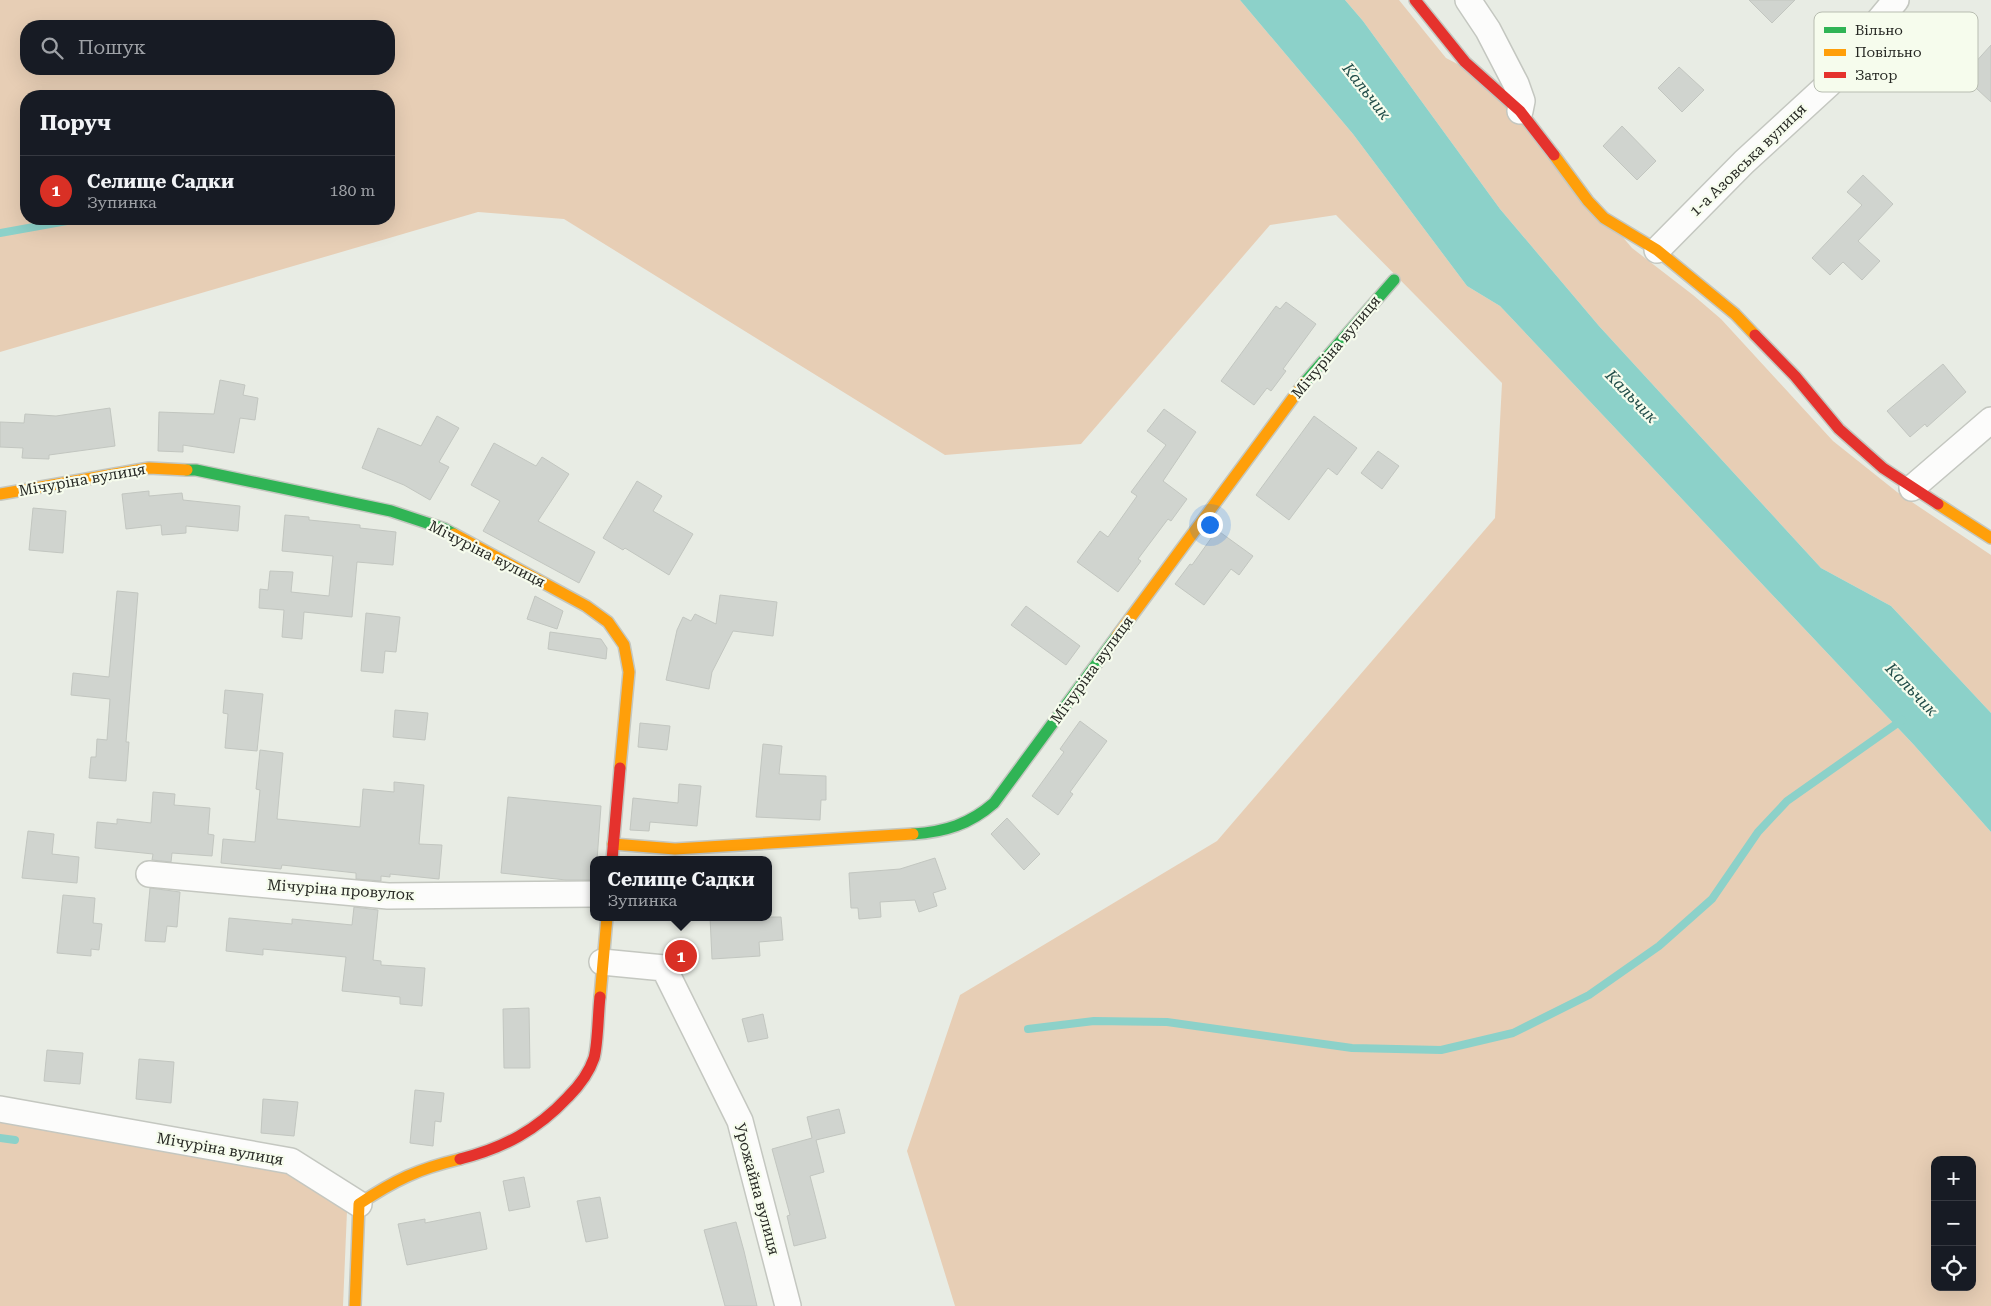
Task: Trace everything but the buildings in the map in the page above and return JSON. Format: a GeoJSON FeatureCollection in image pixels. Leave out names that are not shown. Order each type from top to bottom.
{"type":"FeatureCollection","features":[{"type":"Feature","properties":{"kind":"street"},"geometry":{"type":"LineString","coordinates":[[1414,0],[1465,62],[1520,111],[1588,201],[1604,218],[1657,250],[1735,314],[1795,376],[1839,429],[1883,468],[1991,538]]}},
{"type":"Feature","properties":{"kind":"street"},"geometry":{"type":"LineString","coordinates":[[1468,0],[1488,30],[1516,84],[1522,101],[1520,111]]}},
{"type":"Feature","properties":{"kind":"street","name":"1-а Азовська вулиця"},"geometry":{"type":"LineString","coordinates":[[1886,12],[1896,0]]}},
{"type":"Feature","properties":{"kind":"street","name":"1-а Азовська вулиця"},"geometry":{"type":"LineString","coordinates":[[1657,250],[1744,162],[1820,92]]}},
{"type":"Feature","properties":{"kind":"street","name":"Мічуріна вулиця"},"geometry":{"type":"LineString","coordinates":[[613,844],[675,849],[933,833],[959,827],[981,815],[994,803],[1311,373],[1394,280]]}},
{"type":"Feature","properties":{"kind":"street"},"geometry":{"type":"LineString","coordinates":[[1912,488],[1991,420]]}},
{"type":"Feature","properties":{"kind":"street","name":"Мічуріна вулиця"},"geometry":{"type":"LineString","coordinates":[[0,494],[149,468],[196,470],[391,511],[444,529],[586,606],[608,622],[624,645],[629,672],[612,856]]}},
{"type":"Feature","properties":{"kind":"street","name":"Мічуріна провулок"},"geometry":{"type":"LineString","coordinates":[[148,874],[388,896],[590,894]]}},
{"type":"Feature","properties":{"kind":"street"},"geometry":{"type":"LineString","coordinates":[[355,1306],[359,1204],[391,1183],[427,1167],[482,1154],[520,1137],[554,1113],[581,1082],[594,1058],[607,921]]}},
{"type":"Feature","properties":{"kind":"street","name":"Урожайна вулиця"},"geometry":{"type":"LineString","coordinates":[[602,962],[664,968],[740,1121],[788,1306]]}},
{"type":"Feature","properties":{"kind":"street","name":"Мічуріна вулиця"},"geometry":{"type":"LineString","coordinates":[[0,1109],[291,1161],[359,1204]]}},
{"type":"Feature","properties":{"kind":"shaded area"},"geometry":{"type":"Polygon","coordinates":[[[0,0],[1240,0],[1353,134],[1467,286],[1500,306],[1914,745],[1991,832],[1991,1306],[955,1306],[907,1151],[960,995],[1217,841],[1495,518],[1502,383],[1336,215],[1270,225],[1081,444],[945,455],[564,219],[478,212],[0,352],[0,0]]]}},
{"type":"Feature","properties":{"kind":"shaded area"},"geometry":{"type":"Polygon","coordinates":[[[1345,0],[1399,0],[1446,58],[1492,82],[1632,248],[1721,319],[1833,441],[1897,492],[1991,555],[1991,713],[1891,606],[1821,568],[1599,326],[1500,209],[1363,21],[1345,0]]]}},
{"type":"Feature","properties":{"kind":"shaded area"},"geometry":{"type":"Polygon","coordinates":[[[0,1120],[286,1173],[347,1211],[343,1306],[0,1306],[0,1120]]]}},
{"type":"Feature","properties":{"kind":"water","name":"Кальчик"},"geometry":{"type":"Polygon","coordinates":[[[1240,0],[1345,0],[1363,21],[1500,209],[1599,326],[1821,568],[1891,606],[1991,713],[1991,832],[1914,745],[1500,306],[1467,286],[1353,134],[1240,0]]]}},
{"type":"Feature","properties":{"kind":"waterway"},"geometry":{"type":"LineString","coordinates":[[0,233],[45,225]]}},
{"type":"Feature","properties":{"kind":"waterway"},"geometry":{"type":"LineString","coordinates":[[1028,1029],[1094,1021],[1167,1022],[1352,1048],[1441,1050],[1513,1033],[1589,995],[1659,946],[1712,899],[1758,832],[1787,801],[1902,720]]}},
{"type":"Feature","properties":{"kind":"waterway"},"geometry":{"type":"LineString","coordinates":[[0,1138],[15,1140]]}},
{"type":"Feature","properties":{"kind":"traffic: fast"},"geometry":{"type":"LineString","coordinates":[[1304,383],[1394,280]]}},
{"type":"Feature","properties":{"kind":"traffic: fast"},"geometry":{"type":"LineString","coordinates":[[187,470],[196,470],[391,511],[445,529],[454,534]]}},
{"type":"Feature","properties":{"kind":"traffic: fast"},"geometry":{"type":"LineString","coordinates":[[913,834],[956,826],[976,816],[994,803],[1117,636]]}},
{"type":"Feature","properties":{"kind":"traffic: slow"},"geometry":{"type":"LineString","coordinates":[[1554,155],[1588,201],[1604,218],[1657,250],[1735,314],[1755,335]]}},
{"type":"Feature","properties":{"kind":"traffic: slow"},"geometry":{"type":"LineString","coordinates":[[1117,636],[1304,383]]}},
{"type":"Feature","properties":{"kind":"traffic: slow"},"geometry":{"type":"LineString","coordinates":[[0,494],[149,468],[187,470]]}},
{"type":"Feature","properties":{"kind":"traffic: slow"},"geometry":{"type":"LineString","coordinates":[[1938,504],[1991,538]]}},
{"type":"Feature","properties":{"kind":"traffic: slow"},"geometry":{"type":"LineString","coordinates":[[454,534],[586,606],[608,622],[624,645],[629,672],[620,768]]}},
{"type":"Feature","properties":{"kind":"traffic: slow"},"geometry":{"type":"LineString","coordinates":[[613,844],[675,849],[913,834]]}},
{"type":"Feature","properties":{"kind":"traffic: slow"},"geometry":{"type":"LineString","coordinates":[[600,997],[607,921]]}},
{"type":"Feature","properties":{"kind":"traffic: slow"},"geometry":{"type":"LineString","coordinates":[[355,1306],[359,1204],[407,1176],[460,1159]]}},
{"type":"Feature","properties":{"kind":"traffic: jam"},"geometry":{"type":"LineString","coordinates":[[1415,0],[1465,62],[1520,111],[1554,155]]}},
{"type":"Feature","properties":{"kind":"traffic: jam"},"geometry":{"type":"LineString","coordinates":[[1755,335],[1795,376],[1839,429],[1883,468],[1938,504]]}},
{"type":"Feature","properties":{"kind":"traffic: jam"},"geometry":{"type":"LineString","coordinates":[[612,856],[620,768]]}},
{"type":"Feature","properties":{"kind":"traffic: jam"},"geometry":{"type":"LineString","coordinates":[[460,1159],[476,1155],[519,1136],[556,1109],[576,1088],[594,1058],[600,997]]}},
{"type":"Feature","properties":{"kind":"place","name":"Селище Садки"},"geometry":{"type":"Point","coordinates":[681,956]}}]}
